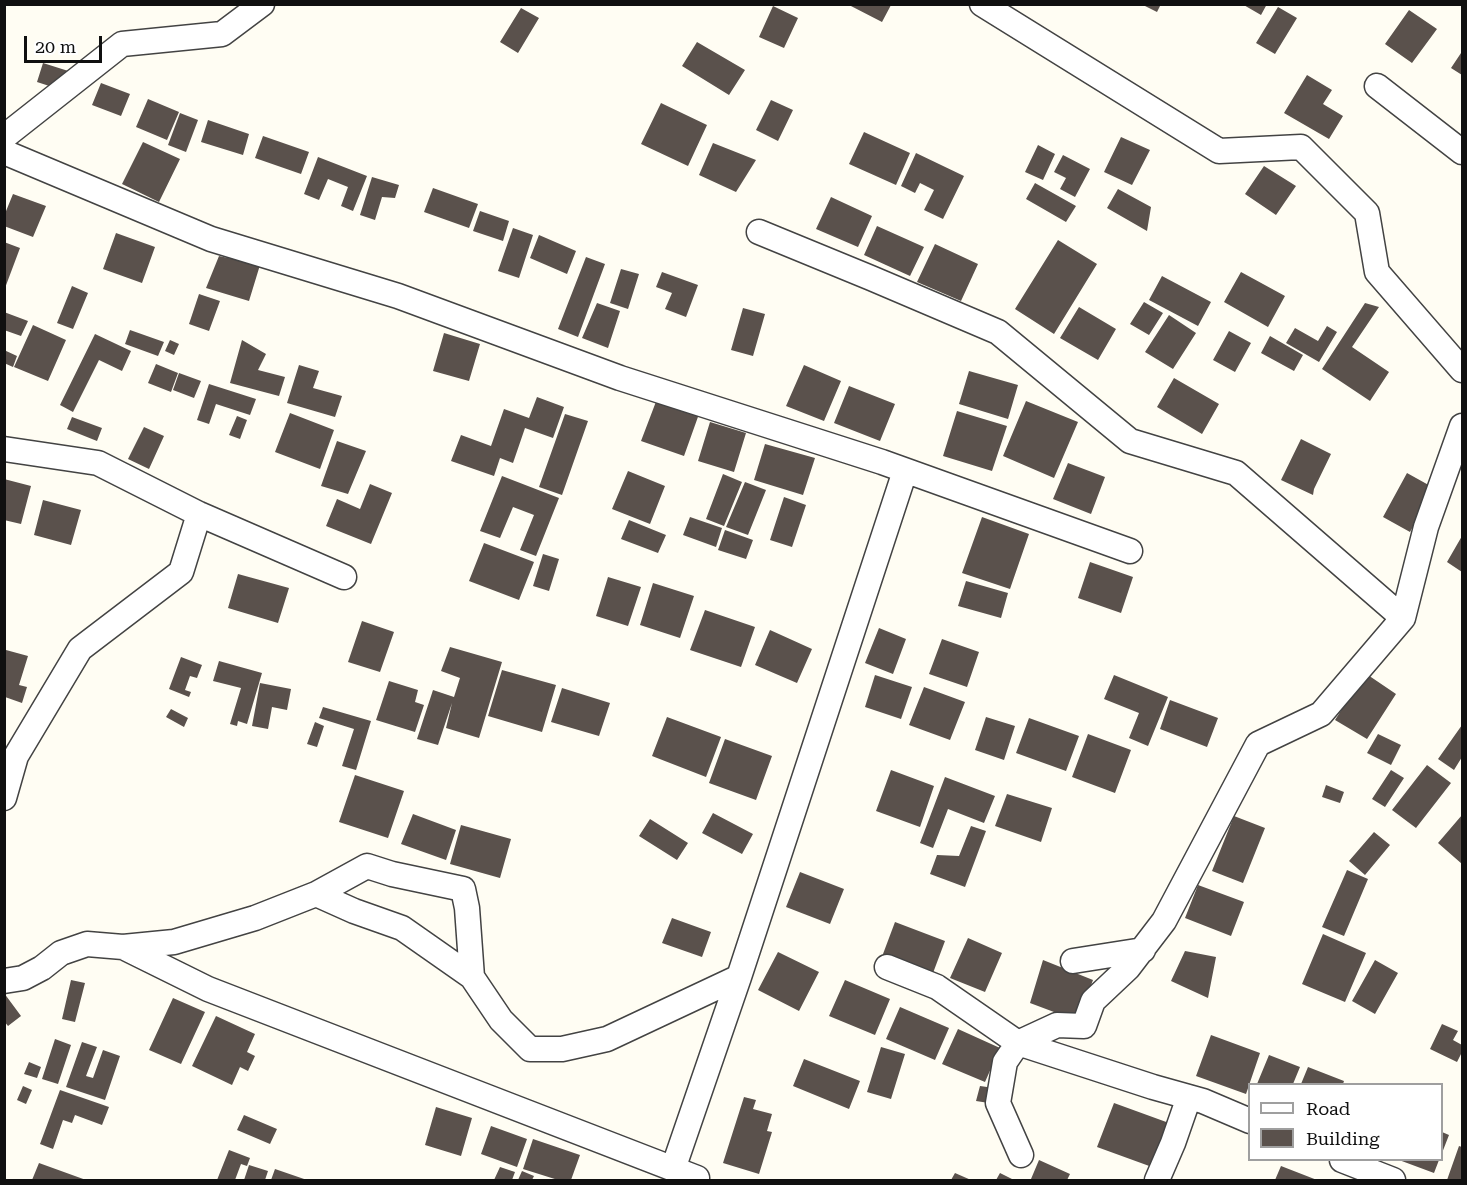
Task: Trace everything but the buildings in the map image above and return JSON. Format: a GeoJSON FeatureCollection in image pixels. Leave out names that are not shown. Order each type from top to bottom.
{"type":"FeatureCollection","features":[{"type":"Feature","properties":{"kind":"street"},"geometry":{"type":"LineString","coordinates":[[4,137],[122,44],[222,34],[262,4]]}},
{"type":"Feature","properties":{"kind":"street"},"geometry":{"type":"LineString","coordinates":[[982,4],[1219,151],[1301,147],[1367,213],[1377,272],[1462,370]]}},
{"type":"Feature","properties":{"kind":"street"},"geometry":{"type":"LineString","coordinates":[[1377,86],[1462,152]]}},
{"type":"Feature","properties":{"kind":"street"},"geometry":{"type":"LineString","coordinates":[[4,152],[212,239],[398,296],[620,378],[905,471],[1130,551]]}},
{"type":"Feature","properties":{"kind":"street"},"geometry":{"type":"LineString","coordinates":[[759,232],[998,332],[1130,441],[1236,473],[1403,618]]}},
{"type":"Feature","properties":{"kind":"street"},"geometry":{"type":"LineString","coordinates":[[1021,1155],[998,1103],[1005,1062],[1018,1043],[1057,1025],[1084,1026],[1093,1001],[1128,968],[1164,921],[1258,744],[1321,714],[1403,618],[1426,527],[1462,426]]}},
{"type":"Feature","properties":{"kind":"street"},"geometry":{"type":"LineString","coordinates":[[4,449],[98,463],[199,514],[344,577]]}},
{"type":"Feature","properties":{"kind":"street"},"geometry":{"type":"LineString","coordinates":[[674,1169],[740,977],[905,471]]}},
{"type":"Feature","properties":{"kind":"street"},"geometry":{"type":"LineString","coordinates":[[4,798],[16,756],[80,649],[181,572],[199,514]]}},
{"type":"Feature","properties":{"kind":"street"},"geometry":{"type":"LineString","coordinates":[[4,981],[23,978],[42,968],[61,953],[87,944],[123,947],[174,942],[255,918],[316,894],[367,866],[392,874],[462,889],[467,908],[472,977]]}},
{"type":"Feature","properties":{"kind":"street"},"geometry":{"type":"LineString","coordinates":[[316,894],[354,911],[402,928],[472,977],[501,1020],[530,1049],[562,1049],[607,1039],[740,977]]}},
{"type":"Feature","properties":{"kind":"street"},"geometry":{"type":"LineString","coordinates":[[123,947],[208,989],[697,1178],[696,1180]]}},
{"type":"Feature","properties":{"kind":"street"},"geometry":{"type":"LineString","coordinates":[[1073,961],[1143,950]]}},
{"type":"Feature","properties":{"kind":"street"},"geometry":{"type":"LineString","coordinates":[[887,967],[937,987],[1018,1043],[1189,1097],[1248,1120]]}},
{"type":"Feature","properties":{"kind":"street"},"geometry":{"type":"LineString","coordinates":[[1156,1180],[1173,1143],[1189,1097]]}},
{"type":"Feature","properties":{"kind":"street"},"geometry":{"type":"LineString","coordinates":[[1345,1161],[1394,1180]]}}]}
